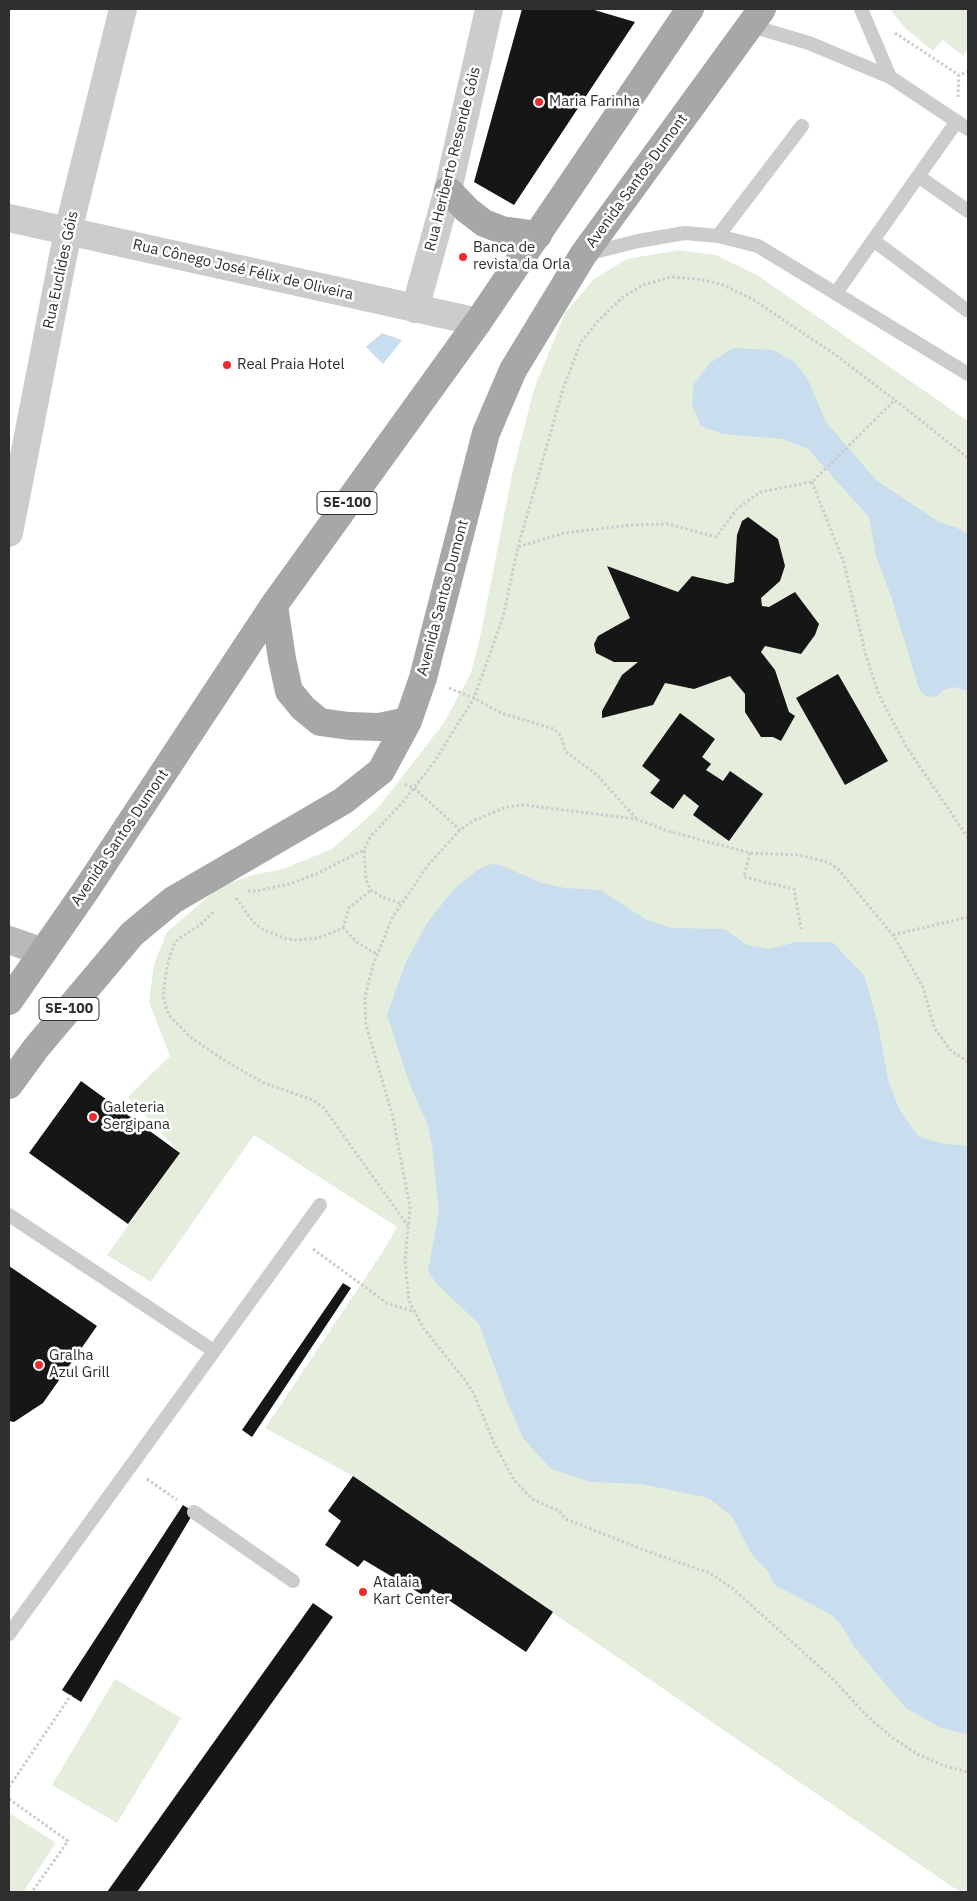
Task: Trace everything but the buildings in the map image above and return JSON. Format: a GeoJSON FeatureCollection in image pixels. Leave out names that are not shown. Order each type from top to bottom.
{"type":"FeatureCollection","features":[{"type":"Feature","properties":{"kind":"main road","name":"Avenida Santos Dumont"},"geometry":{"type":"LineString","coordinates":[[9,1000],[274,605],[478,322],[690,9]]}},
{"type":"Feature","properties":{"kind":"main road","name":"Avenida Santos Dumont"},"geometry":{"type":"LineString","coordinates":[[9,1085],[36,1048],[132,934],[173,900],[343,801],[381,771],[408,721],[423,678],[486,433],[513,370],[583,255],[757,17]]}},
{"type":"Feature","properties":{"kind":"main road"},"geometry":{"type":"LineString","coordinates":[[448,190],[467,210],[484,223],[502,230],[538,235]]}},
{"type":"Feature","properties":{"kind":"main road"},"geometry":{"type":"LineString","coordinates":[[274,605],[289,691],[303,708],[320,722],[349,726],[379,727],[408,721]]}},
{"type":"Feature","properties":{"kind":"street","name":"Rua Euclídes Góis"},"geometry":{"type":"LineString","coordinates":[[9,533],[68,231],[123,9]]}},
{"type":"Feature","properties":{"kind":"street","name":"Rua Heriberto Resende Góis"},"geometry":{"type":"LineString","coordinates":[[415,309],[448,190],[490,9]]}},
{"type":"Feature","properties":{"kind":"street","name":"Rua Cônego José Félix de Oliveira"},"geometry":{"type":"LineString","coordinates":[[9,218],[478,322]]}},
{"type":"Feature","properties":{"kind":"street"},"geometry":{"type":"LineString","coordinates":[[9,940],[43,952]]}},
{"type":"Feature","properties":{"kind":"lane"},"geometry":{"type":"LineString","coordinates":[[861,9],[890,76]]}},
{"type":"Feature","properties":{"kind":"lane"},"geometry":{"type":"LineString","coordinates":[[757,17],[809,43],[890,76],[962,125],[918,176],[836,293]]}},
{"type":"Feature","properties":{"kind":"lane"},"geometry":{"type":"LineString","coordinates":[[718,236],[802,126]]}},
{"type":"Feature","properties":{"kind":"lane"},"geometry":{"type":"LineString","coordinates":[[918,176],[968,211]]}},
{"type":"Feature","properties":{"kind":"lane"},"geometry":{"type":"LineString","coordinates":[[583,255],[638,241],[685,233],[718,236],[758,246],[968,374]]}},
{"type":"Feature","properties":{"kind":"lane"},"geometry":{"type":"LineString","coordinates":[[873,240],[968,311]]}},
{"type":"Feature","properties":{"kind":"lane"},"geometry":{"type":"LineString","coordinates":[[9,1634],[320,1205]]}},
{"type":"Feature","properties":{"kind":"lane"},"geometry":{"type":"LineString","coordinates":[[9,1216],[214,1351]]}},
{"type":"Feature","properties":{"kind":"lane"},"geometry":{"type":"LineString","coordinates":[[194,1512],[293,1581]]}},
{"type":"Feature","properties":{"kind":"path"},"geometry":{"type":"LineString","coordinates":[[889,25],[895,33],[959,75]]}},
{"type":"Feature","properties":{"kind":"path"},"geometry":{"type":"LineString","coordinates":[[959,75],[968,72]]}},
{"type":"Feature","properties":{"kind":"path"},"geometry":{"type":"LineString","coordinates":[[959,75],[962,125]]}},
{"type":"Feature","properties":{"kind":"path"},"geometry":{"type":"LineString","coordinates":[[400,903],[382,897],[371,890],[366,880],[364,850],[370,837],[414,788],[435,761],[474,698],[503,617],[518,548],[563,389],[582,342],[598,321],[623,296],[643,285],[671,277],[697,279],[721,284],[752,300],[833,352],[968,458]]}},
{"type":"Feature","properties":{"kind":"path"},"geometry":{"type":"LineString","coordinates":[[518,548],[564,534],[631,525],[669,524],[716,537],[737,509],[760,492],[812,482],[895,400]]}},
{"type":"Feature","properties":{"kind":"path"},"geometry":{"type":"LineString","coordinates":[[812,482],[844,563],[866,656],[878,695],[906,746],[968,838]]}},
{"type":"Feature","properties":{"kind":"path"},"geometry":{"type":"LineString","coordinates":[[423,678],[474,698],[501,713],[554,729],[561,736],[565,751],[597,775],[636,819]]}},
{"type":"Feature","properties":{"kind":"path"},"geometry":{"type":"LineString","coordinates":[[381,771],[414,788],[460,830]]}},
{"type":"Feature","properties":{"kind":"path"},"geometry":{"type":"LineString","coordinates":[[968,1062],[950,1050],[934,1027],[923,988],[893,935],[838,869],[828,862],[799,855],[750,853],[668,831],[636,819],[524,805],[506,807],[488,814],[460,830],[428,865],[400,903],[377,954],[365,997],[366,1025],[400,1149],[410,1208],[405,1260],[409,1301],[424,1329],[465,1380],[479,1405],[494,1443],[514,1480],[532,1499],[576,1523],[591,1527],[649,1552],[710,1573],[732,1588],[830,1676],[868,1716],[893,1738],[919,1755],[945,1766],[968,1772]]}},
{"type":"Feature","properties":{"kind":"path"},"geometry":{"type":"LineString","coordinates":[[343,928],[318,938],[296,940],[284,938],[262,929],[234,899],[246,892],[257,892],[314,875],[364,850]]}},
{"type":"Feature","properties":{"kind":"path"},"geometry":{"type":"LineString","coordinates":[[750,853],[744,877],[794,889],[801,929]]}},
{"type":"Feature","properties":{"kind":"path"},"geometry":{"type":"LineString","coordinates":[[343,928],[349,908],[371,890]]}},
{"type":"Feature","properties":{"kind":"path"},"geometry":{"type":"LineString","coordinates":[[220,906],[200,925],[178,939],[173,946],[167,967],[163,997],[169,1014],[190,1037],[227,1062],[264,1082],[313,1100],[324,1108],[408,1226]]}},
{"type":"Feature","properties":{"kind":"path"},"geometry":{"type":"LineString","coordinates":[[893,935],[968,917]]}},
{"type":"Feature","properties":{"kind":"path"},"geometry":{"type":"LineString","coordinates":[[343,928],[358,943],[377,954]]}},
{"type":"Feature","properties":{"kind":"path"},"geometry":{"type":"LineString","coordinates":[[296,1237],[387,1302],[415,1312]]}},
{"type":"Feature","properties":{"kind":"path"},"geometry":{"type":"LineString","coordinates":[[130,1467],[194,1512]]}},
{"type":"Feature","properties":{"kind":"path"},"geometry":{"type":"LineString","coordinates":[[9,1787],[71,1695]]}},
{"type":"Feature","properties":{"kind":"path"},"geometry":{"type":"LineString","coordinates":[[9,1799],[68,1840],[32,1892]]}},
{"type":"Feature","properties":{"kind":"green space"},"geometry":{"type":"Polygon","coordinates":[[[890,9],[968,9],[968,48],[963,56],[943,40],[933,51],[905,28],[890,9]]]}},
{"type":"Feature","properties":{"kind":"green space"},"geometry":{"type":"Polygon","coordinates":[[[678,250],[716,255],[757,275],[968,421],[968,1892],[961,1892],[951,1886],[353,1476],[265,1428],[397,1227],[254,1135],[151,1282],[107,1255],[180,1153],[128,1097],[170,1056],[149,1002],[154,964],[167,932],[221,886],[253,875],[283,869],[332,849],[377,809],[443,724],[471,673],[481,633],[512,475],[534,389],[565,313],[594,279],[627,259],[678,250]]]}},
{"type":"Feature","properties":{"kind":"green space"},"geometry":{"type":"Polygon","coordinates":[[[115,1679],[181,1718],[117,1823],[52,1785],[115,1679]]]}},
{"type":"Feature","properties":{"kind":"green space"},"geometry":{"type":"Polygon","coordinates":[[[9,1813],[56,1843],[23,1892],[9,1892],[9,1813]]]}},
{"type":"Feature","properties":{"kind":"water"},"geometry":{"type":"Polygon","coordinates":[[[382,333],[402,340],[383,364],[366,347],[382,333]]]}},
{"type":"Feature","properties":{"kind":"water"},"geometry":{"type":"Polygon","coordinates":[[[733,348],[773,350],[794,362],[807,378],[826,422],[876,480],[939,522],[968,534],[967,691],[954,687],[944,690],[936,697],[926,696],[919,689],[891,596],[876,556],[869,517],[808,449],[782,439],[723,434],[701,426],[692,405],[694,384],[710,363],[733,348]]]}},
{"type":"Feature","properties":{"kind":"water"},"geometry":{"type":"Polygon","coordinates":[[[490,864],[500,865],[542,883],[565,888],[600,890],[647,920],[671,928],[725,929],[747,945],[770,949],[796,942],[832,942],[864,975],[878,1024],[888,1080],[899,1109],[918,1136],[939,1143],[968,1146],[968,1734],[941,1728],[906,1708],[855,1648],[840,1623],[830,1614],[775,1585],[767,1570],[753,1556],[732,1517],[709,1498],[641,1484],[591,1482],[551,1469],[523,1438],[505,1396],[479,1324],[436,1283],[428,1271],[439,1211],[432,1145],[427,1123],[409,1082],[387,1015],[406,962],[427,923],[454,889],[479,869],[490,864]]]}},
{"type":"Feature","properties":{"kind":"place","name":"Maria Farinha"},"geometry":{"type":"Point","coordinates":[539,102]}},
{"type":"Feature","properties":{"kind":"place","name":"Banca de revista da Orla"},"geometry":{"type":"Point","coordinates":[463,257]}},
{"type":"Feature","properties":{"kind":"place","name":"Real Praia Hotel"},"geometry":{"type":"Point","coordinates":[227,365]}},
{"type":"Feature","properties":{"kind":"place","name":"Galeteria Sergipana"},"geometry":{"type":"Point","coordinates":[93,1117]}},
{"type":"Feature","properties":{"kind":"place","name":"Gralha Azul Grill"},"geometry":{"type":"Point","coordinates":[39,1365]}},
{"type":"Feature","properties":{"kind":"place","name":"Atalaia Kart Center"},"geometry":{"type":"Point","coordinates":[363,1592]}}]}
